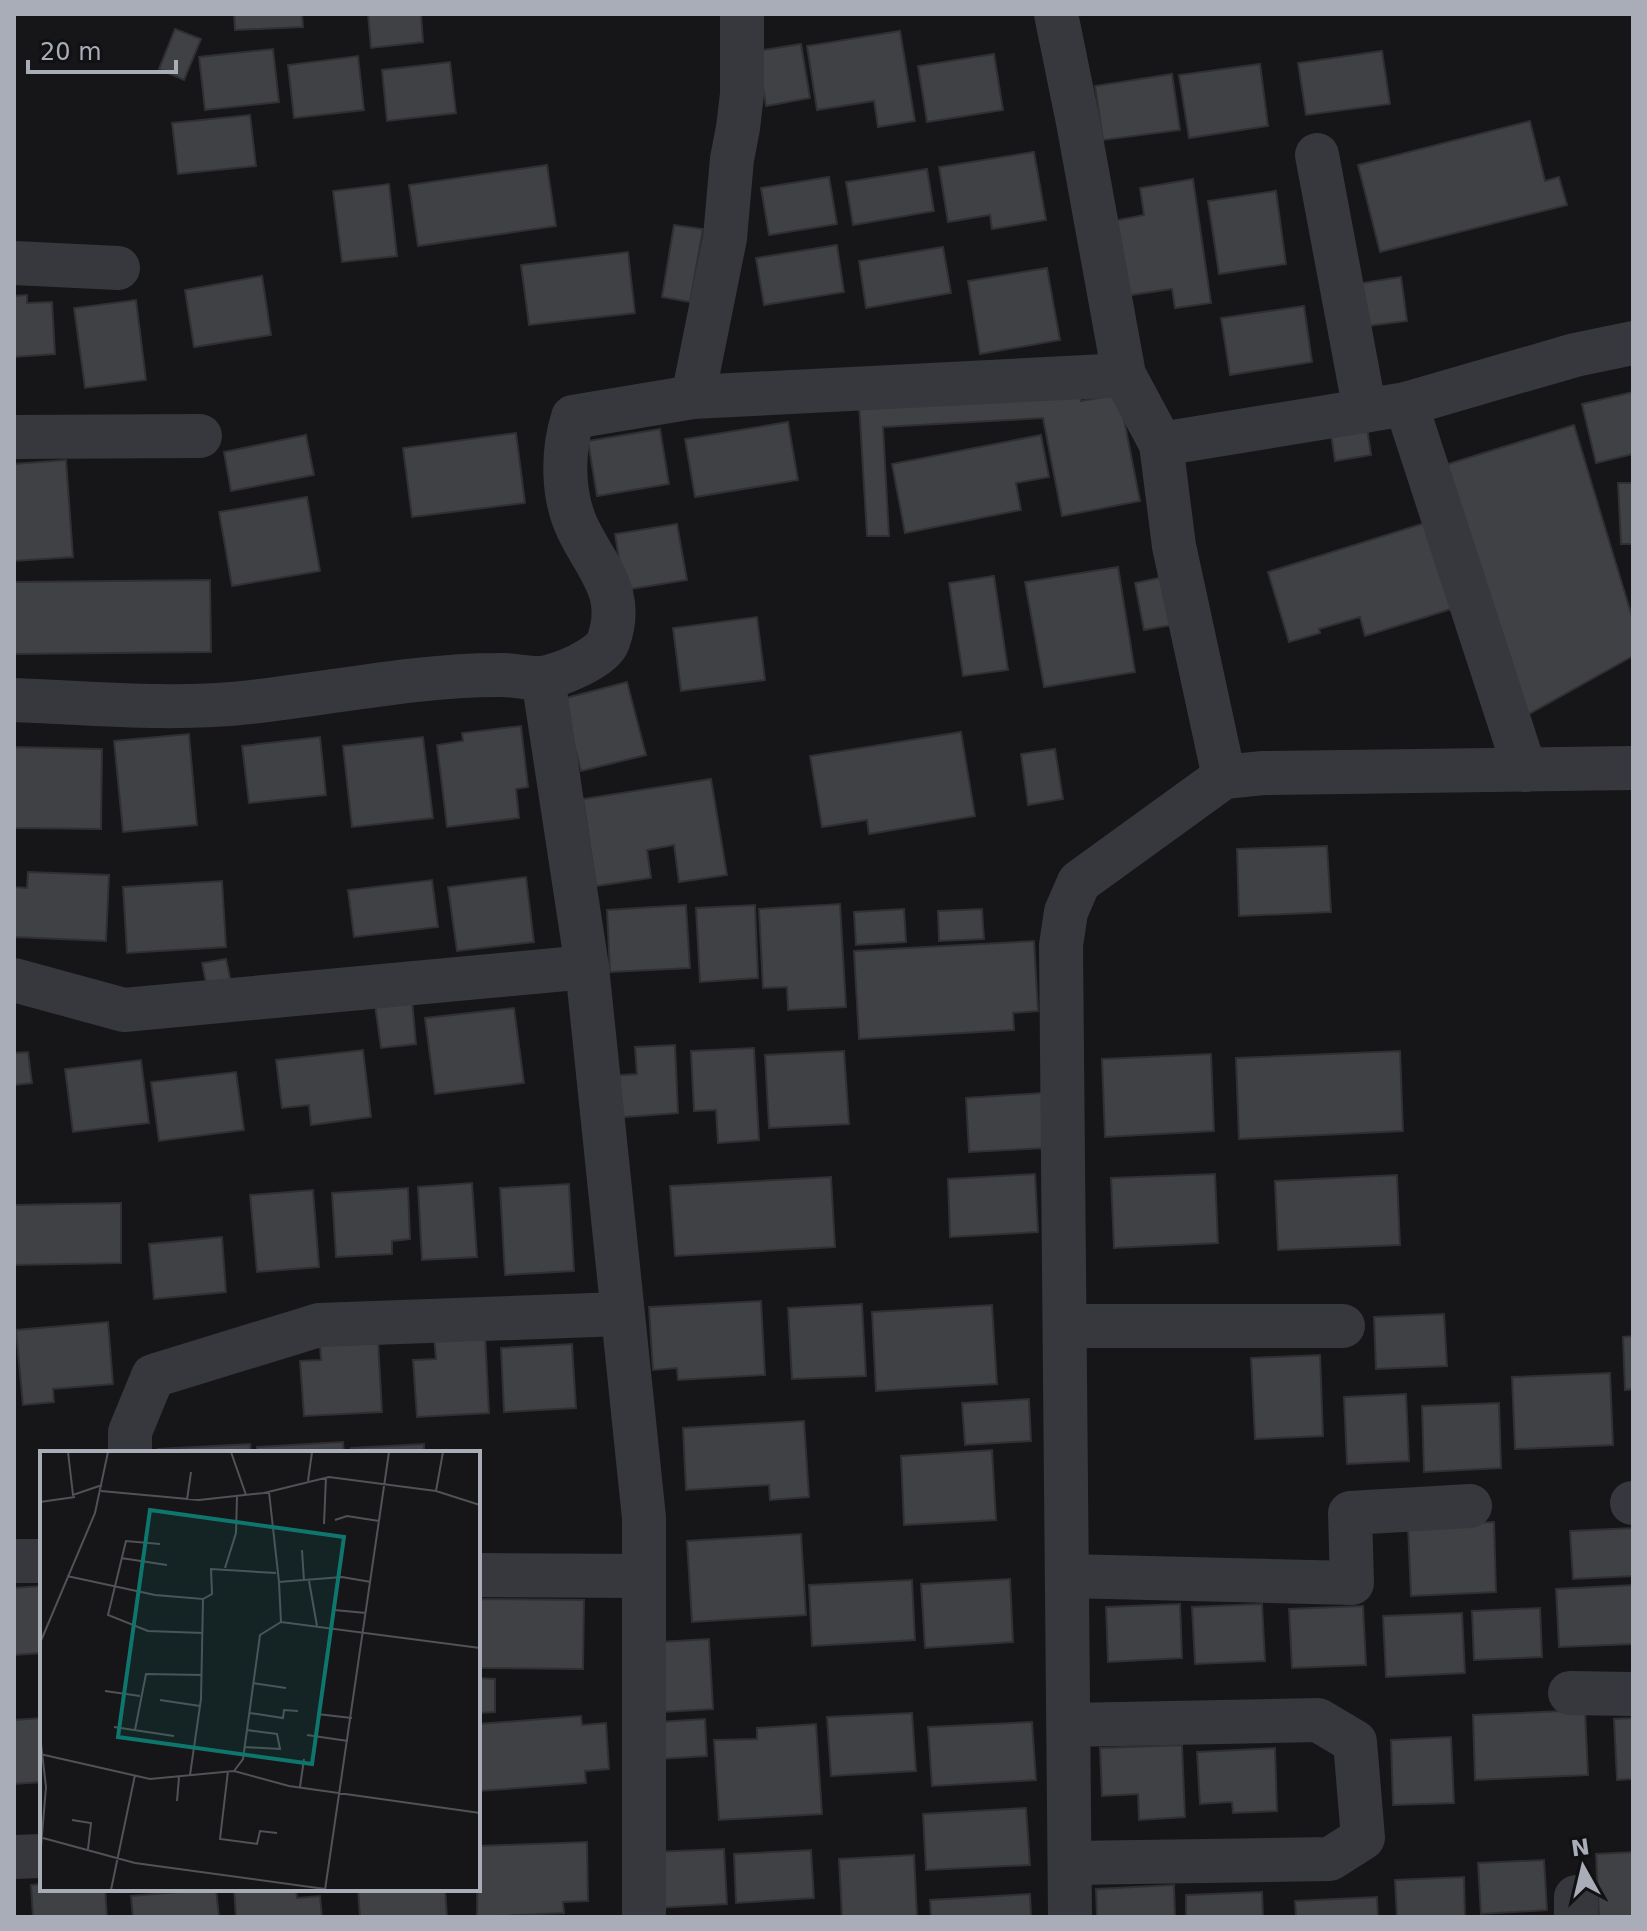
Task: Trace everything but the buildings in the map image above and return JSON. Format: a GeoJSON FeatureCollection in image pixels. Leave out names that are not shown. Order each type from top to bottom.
{"type":"FeatureCollection","features":[{"type":"Feature","properties":{"kind":"street"},"geometry":{"type":"LineString","coordinates":[[693,397],[725,238],[742,94],[742,14]]}},
{"type":"Feature","properties":{"kind":"street"},"geometry":{"type":"LineString","coordinates":[[1056,14],[1124,375],[1161,444],[1174,546],[1224,777]]}},
{"type":"Feature","properties":{"kind":"street"},"geometry":{"type":"LineString","coordinates":[[1317,155],[1386,408],[1525,770]]}},
{"type":"Feature","properties":{"kind":"street"},"geometry":{"type":"LineString","coordinates":[[14,263],[118,268]]}},
{"type":"Feature","properties":{"kind":"street"},"geometry":{"type":"LineString","coordinates":[[1161,444],[1386,408],[1575,355],[1633,343]]}},
{"type":"Feature","properties":{"kind":"street"},"geometry":{"type":"LineString","coordinates":[[14,700],[137,705],[248,702],[427,680],[499,675],[543,678],[580,665],[597,654],[607,646],[613,625],[607,576],[577,527],[564,476],[565,441],[573,417],[693,397],[1124,375]]}},
{"type":"Feature","properties":{"kind":"street"},"geometry":{"type":"LineString","coordinates":[[14,437],[200,436]]}},
{"type":"Feature","properties":{"kind":"street"},"geometry":{"type":"LineString","coordinates":[[543,678],[587,967],[644,1518],[644,1917]]}},
{"type":"Feature","properties":{"kind":"street"},"geometry":{"type":"LineString","coordinates":[[1070,1917],[1061,945],[1066,912],[1079,882],[1224,777],[1263,773],[1633,768]]}},
{"type":"Feature","properties":{"kind":"street"},"geometry":{"type":"LineString","coordinates":[[14,980],[124,1010],[587,967]]}},
{"type":"Feature","properties":{"kind":"street"},"geometry":{"type":"LineString","coordinates":[[130,1451],[130,1432],[153,1376],[319,1325],[621,1314]]}},
{"type":"Feature","properties":{"kind":"street"},"geometry":{"type":"LineString","coordinates":[[1065,1326],[1343,1326]]}},
{"type":"Feature","properties":{"kind":"street"},"geometry":{"type":"LineString","coordinates":[[1067,1576],[1352,1583],[1350,1513],[1470,1506]]}},
{"type":"Feature","properties":{"kind":"street"},"geometry":{"type":"LineString","coordinates":[[14,1561],[40,1561]]}},
{"type":"Feature","properties":{"kind":"street"},"geometry":{"type":"LineString","coordinates":[[480,1575],[644,1576]]}},
{"type":"Feature","properties":{"kind":"street"},"geometry":{"type":"LineString","coordinates":[[1570,1693],[1633,1694]]}},
{"type":"Feature","properties":{"kind":"street"},"geometry":{"type":"LineString","coordinates":[[1069,1725],[1318,1720],[1355,1742],[1363,1838],[1330,1859],[1070,1863]]}},
{"type":"Feature","properties":{"kind":"street"},"geometry":{"type":"LineString","coordinates":[[14,1857],[40,1856]]}}]}
